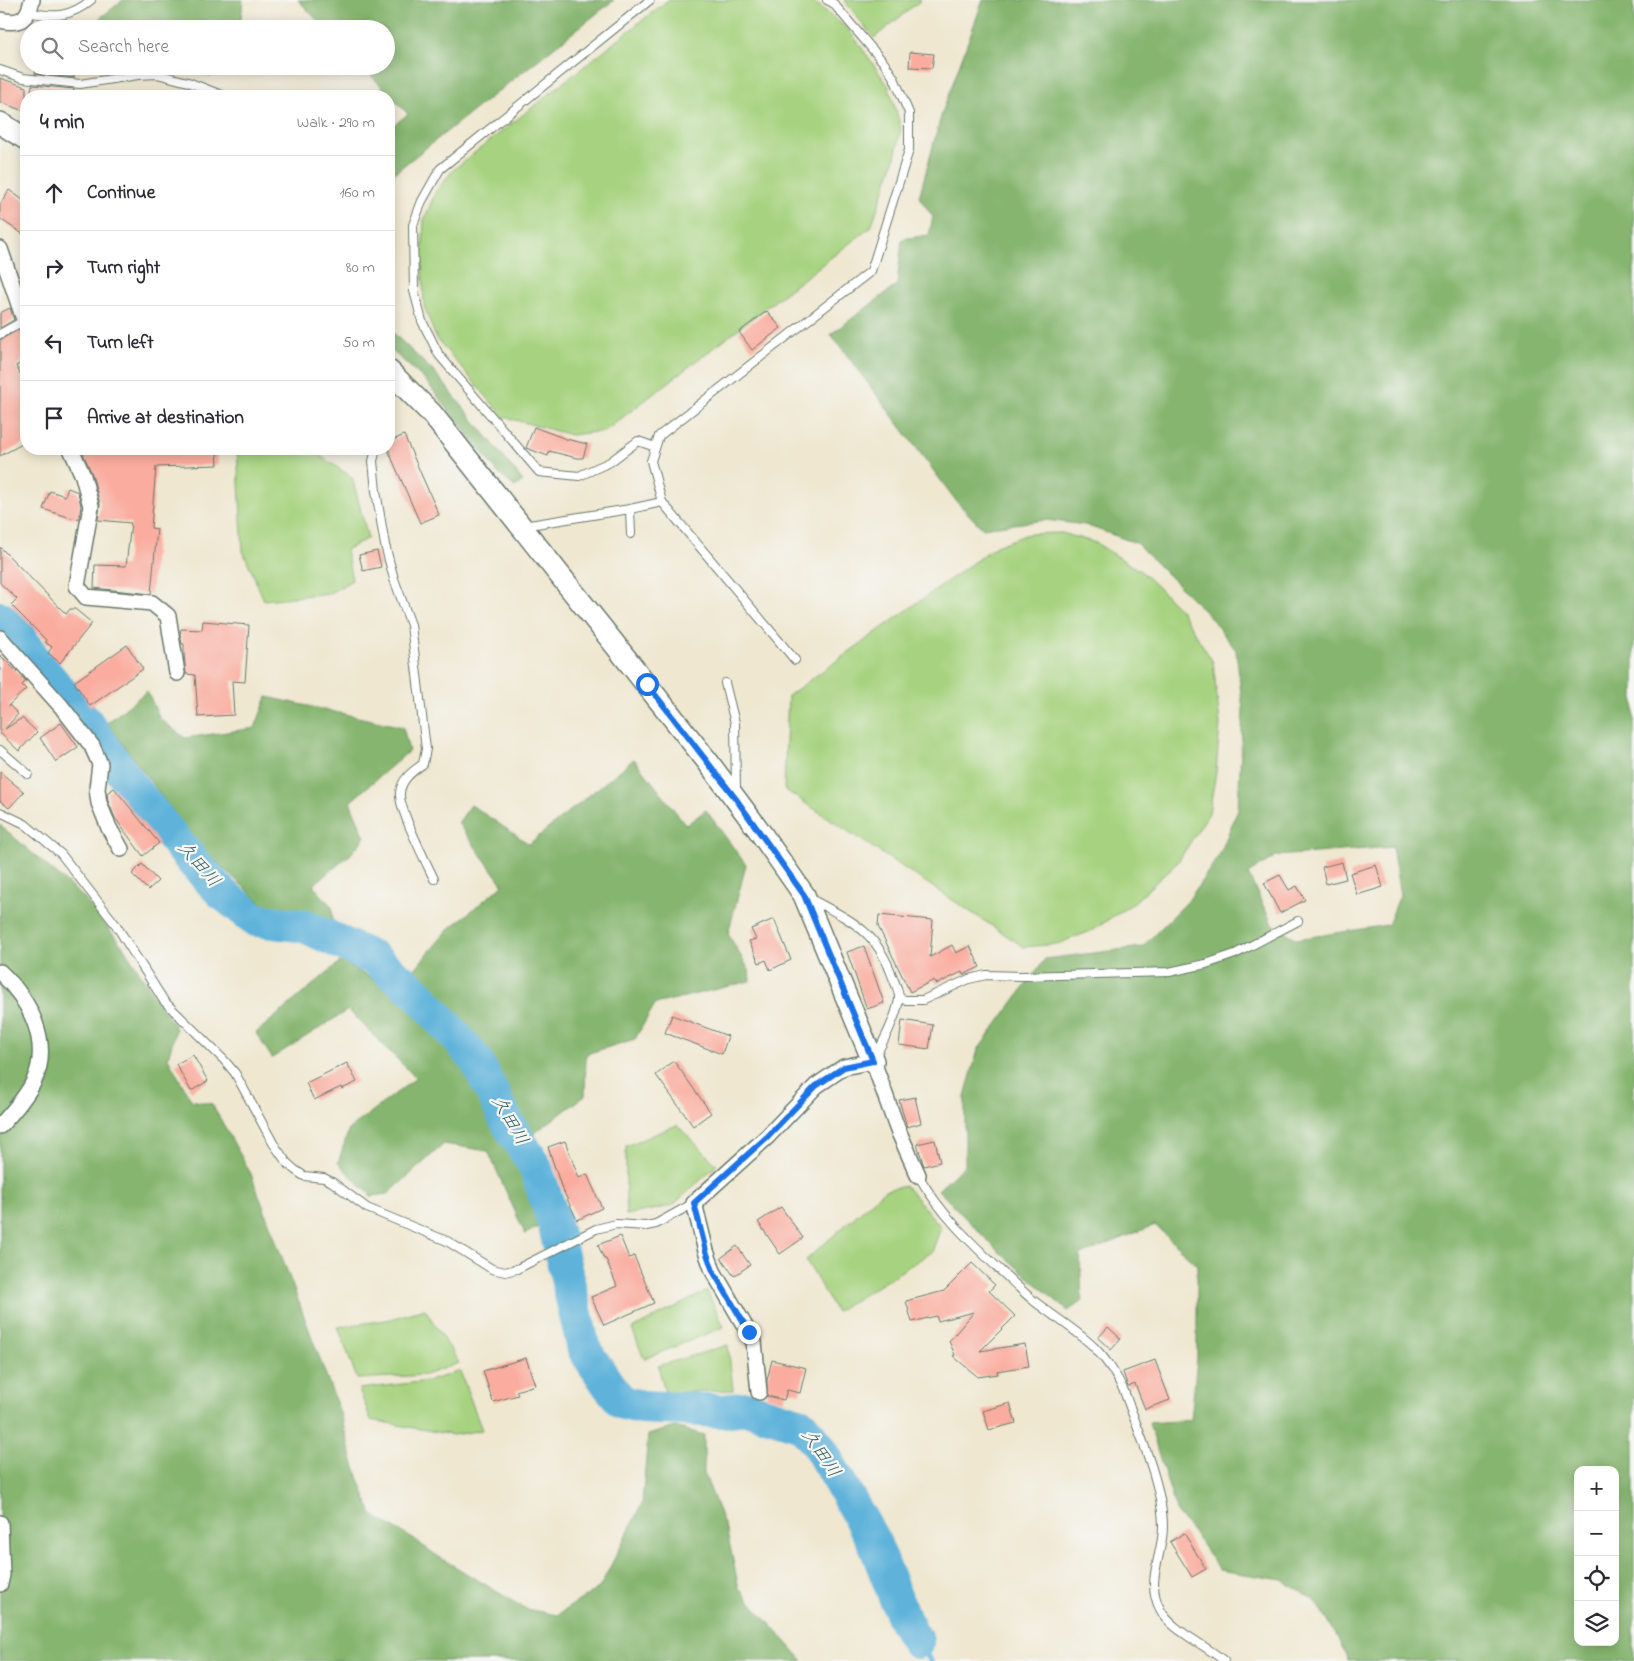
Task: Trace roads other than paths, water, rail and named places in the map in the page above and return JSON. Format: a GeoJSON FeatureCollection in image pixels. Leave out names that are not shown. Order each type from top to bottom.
{"type":"FeatureCollection","features":[{"type":"Feature","properties":{"kind":"street"},"geometry":{"type":"LineString","coordinates":[[0,20],[8,22],[17,21],[30,6]]}},
{"type":"Feature","properties":{"kind":"street"},"geometry":{"type":"LineString","coordinates":[[0,123],[20,135]]}},
{"type":"Feature","properties":{"kind":"street"},"geometry":{"type":"LineString","coordinates":[[0,249],[20,305]]}},
{"type":"Feature","properties":{"kind":"street"},"geometry":{"type":"LineString","coordinates":[[395,384],[432,414],[736,799],[804,895],[873,1061],[897,1128],[918,1175]]}},
{"type":"Feature","properties":{"kind":"street"},"geometry":{"type":"LineString","coordinates":[[74,455],[83,476],[92,506],[77,586],[86,597],[152,603],[168,616],[177,673]]}},
{"type":"Feature","properties":{"kind":"street"},"geometry":{"type":"LineString","coordinates":[[0,638],[61,706],[92,746],[100,764],[97,789],[99,803],[108,828],[121,849]]}},
{"type":"Feature","properties":{"kind":"street"},"geometry":{"type":"LineString","coordinates":[[0,972],[24,1000],[33,1016],[39,1033],[40,1045],[38,1064],[33,1082],[20,1102],[0,1126]]}},
{"type":"Feature","properties":{"kind":"street"},"geometry":{"type":"LineString","coordinates":[[759,1392],[754,1342],[713,1271],[694,1203],[767,1137],[816,1086],[844,1067],[873,1061]]}},
{"type":"Feature","properties":{"kind":"street"},"geometry":{"type":"LineString","coordinates":[[0,1523],[2,1575],[0,1584]]}},
{"type":"Feature","properties":{"kind":"lane"},"geometry":{"type":"LineString","coordinates":[[30,6],[46,16],[63,15],[80,10],[90,0]]}},
{"type":"Feature","properties":{"kind":"lane"},"geometry":{"type":"LineString","coordinates":[[650,0],[440,169],[422,201],[413,225],[413,254],[414,291],[422,322],[439,355],[540,472],[579,476],[610,462],[638,441],[655,447]]}},
{"type":"Feature","properties":{"kind":"lane"},"geometry":{"type":"LineString","coordinates":[[796,660],[662,502],[651,460],[659,436],[871,271],[909,150],[909,113],[894,78],[884,63],[833,3],[827,0]]}},
{"type":"Feature","properties":{"kind":"lane"},"geometry":{"type":"LineString","coordinates":[[0,70],[23,78],[80,84],[138,75]]}},
{"type":"Feature","properties":{"kind":"lane"},"geometry":{"type":"LineString","coordinates":[[161,75],[209,90]]}},
{"type":"Feature","properties":{"kind":"lane"},"geometry":{"type":"LineString","coordinates":[[0,334],[20,325]]}},
{"type":"Feature","properties":{"kind":"lane"},"geometry":{"type":"LineString","coordinates":[[375,455],[380,518],[385,545],[394,579],[411,625],[426,749],[423,764],[406,776],[399,792],[402,806],[434,879]]}},
{"type":"Feature","properties":{"kind":"lane"},"geometry":{"type":"LineString","coordinates":[[520,526],[630,509],[662,502]]}},
{"type":"Feature","properties":{"kind":"lane"},"geometry":{"type":"LineString","coordinates":[[630,509],[631,534]]}},
{"type":"Feature","properties":{"kind":"lane"},"geometry":{"type":"LineString","coordinates":[[725,683],[735,723],[736,799]]}},
{"type":"Feature","properties":{"kind":"lane"},"geometry":{"type":"LineString","coordinates":[[0,750],[28,774]]}},
{"type":"Feature","properties":{"kind":"lane"},"geometry":{"type":"LineString","coordinates":[[0,812],[25,824],[61,854],[116,925],[164,1001],[235,1073],[273,1143],[294,1170],[304,1176],[324,1178],[367,1208],[382,1216],[447,1241],[492,1269],[505,1272],[517,1270],[604,1226],[616,1224],[646,1226],[656,1224],[694,1203]]}},
{"type":"Feature","properties":{"kind":"lane"},"geometry":{"type":"LineString","coordinates":[[804,895],[864,930],[876,943],[888,963],[900,998],[884,1040],[873,1061]]}},
{"type":"Feature","properties":{"kind":"lane"},"geometry":{"type":"LineString","coordinates":[[900,998],[924,1000],[969,979],[986,975],[1022,976],[1169,972],[1206,964],[1235,954],[1298,921]]}},
{"type":"Feature","properties":{"kind":"lane"},"geometry":{"type":"LineString","coordinates":[[918,1175],[931,1198],[984,1256],[1034,1300],[1096,1348],[1116,1374],[1124,1391],[1160,1497],[1163,1526],[1162,1540],[1156,1564],[1155,1598],[1160,1610],[1168,1621],[1224,1661]]}},
{"type":"Feature","properties":{"kind":"waterway","name":"久田川"},"geometry":{"type":"LineString","coordinates":[[0,618],[21,639],[36,662],[87,723],[135,791],[193,862],[223,894],[256,920],[305,926],[373,958],[416,992],[454,1034],[476,1060],[507,1122],[535,1166],[554,1222],[584,1349],[609,1386],[623,1403],[642,1407],[723,1411],[746,1408],[802,1425],[818,1445],[874,1542],[903,1617],[917,1642]]}},
{"type":"Feature","properties":{"kind":"waterway"},"geometry":{"type":"LineString","coordinates":[[917,1642],[931,1661]]}}]}
